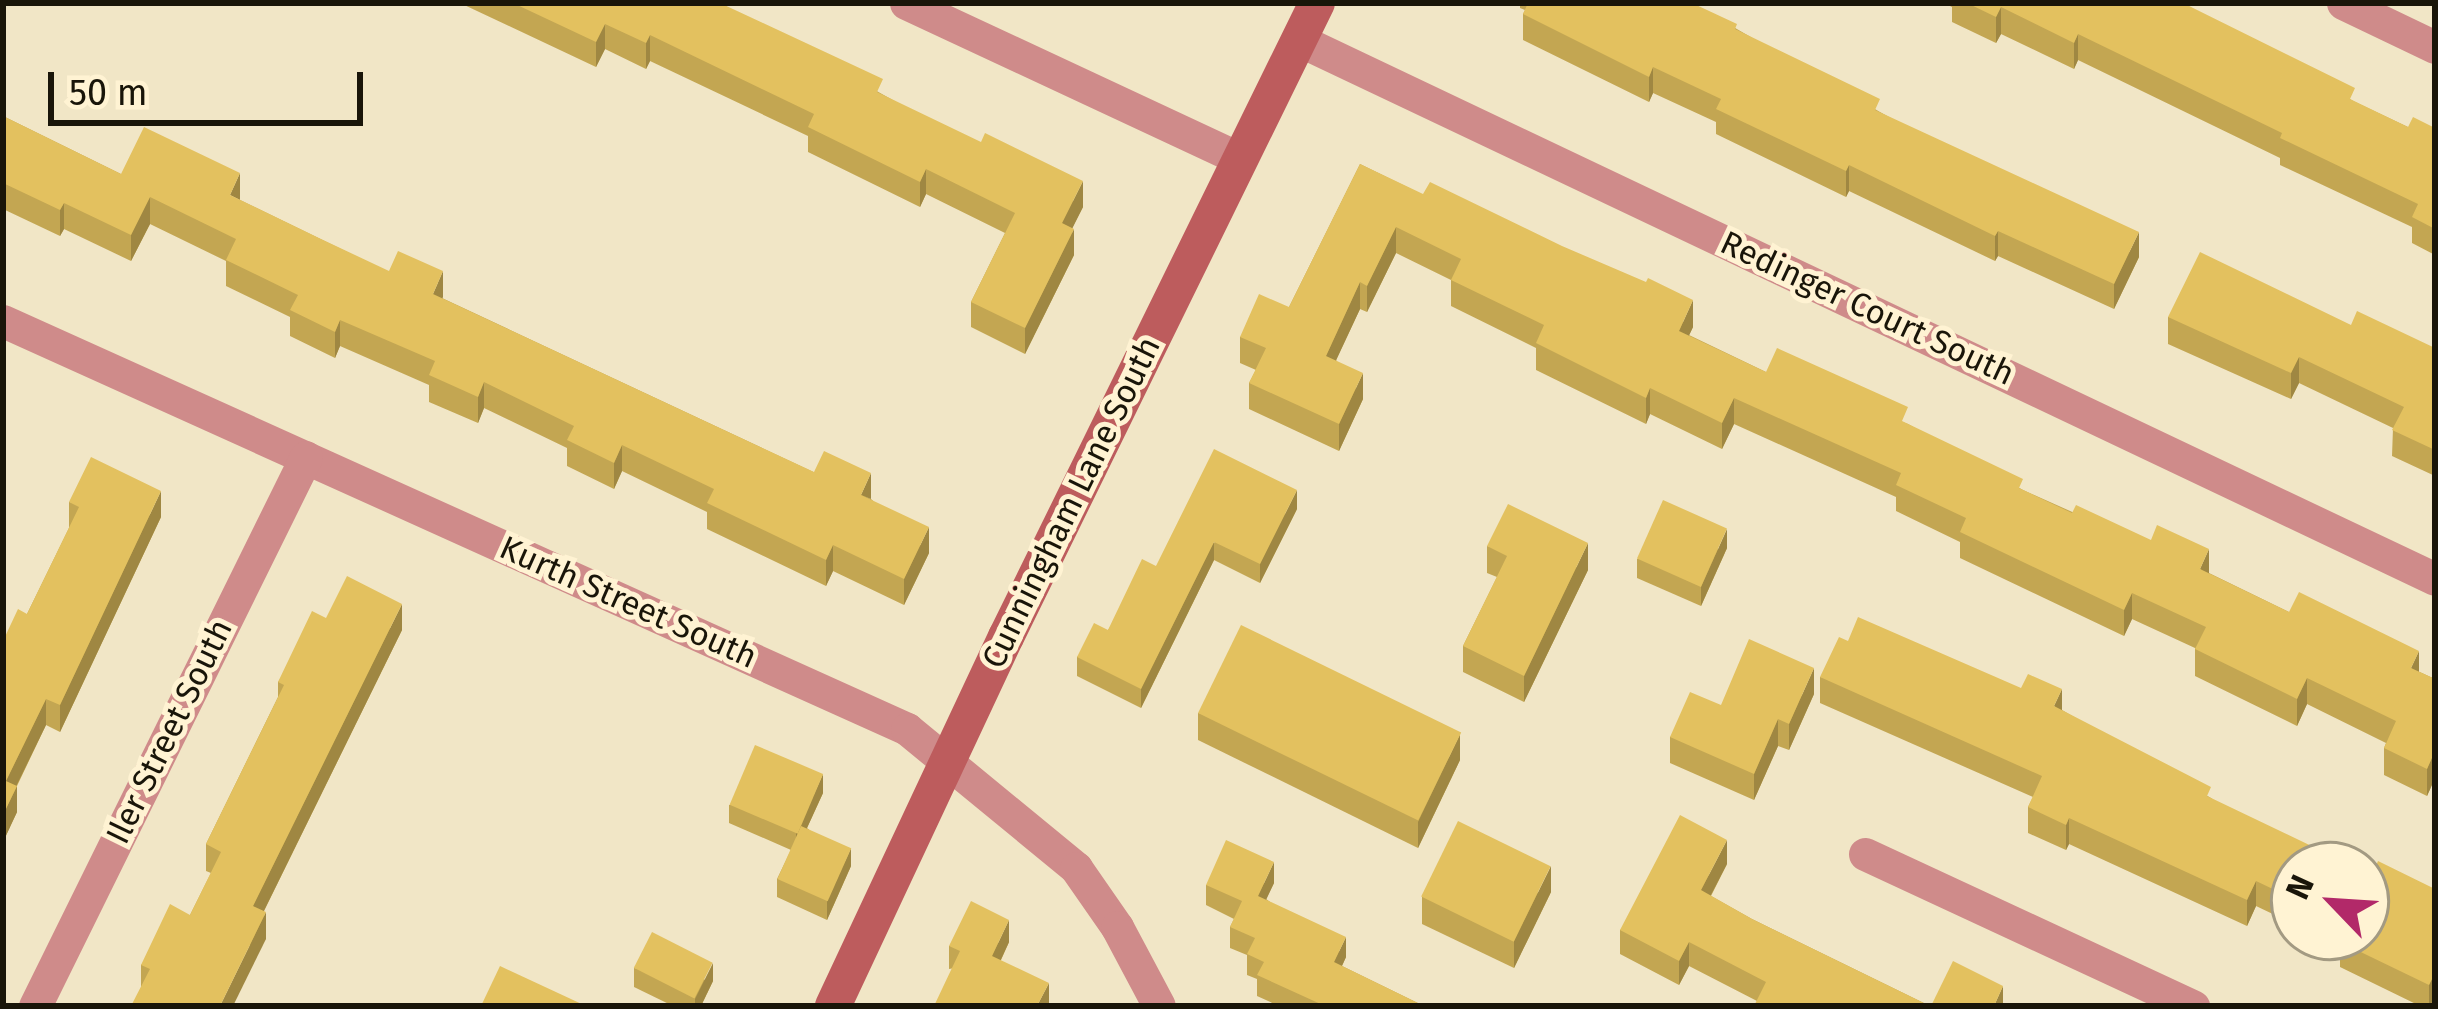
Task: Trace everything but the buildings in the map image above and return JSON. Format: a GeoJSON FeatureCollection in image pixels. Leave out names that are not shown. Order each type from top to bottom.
{"type":"FeatureCollection","features":[{"type":"Feature","properties":{"kind":"street"},"geometry":{"type":"LineString","coordinates":[[906,3],[1240,159]]}},
{"type":"Feature","properties":{"kind":"street","name":"Cunningham Lane South"},"geometry":{"type":"LineString","coordinates":[[833,1006],[1317,3]]}},
{"type":"Feature","properties":{"kind":"street"},"geometry":{"type":"LineString","coordinates":[[2344,3],[2435,47]]}},
{"type":"Feature","properties":{"kind":"street","name":"Redinger Court South"},"geometry":{"type":"LineString","coordinates":[[1299,40],[2435,579]]}},
{"type":"Feature","properties":{"kind":"street","name":"Kurth Street South"},"geometry":{"type":"LineString","coordinates":[[3,321],[907,729],[1076,868],[1117,927],[1159,1006]]}},
{"type":"Feature","properties":{"kind":"street","name":"Iler Street South"},"geometry":{"type":"LineString","coordinates":[[35,1006],[306,457]]}},
{"type":"Feature","properties":{"kind":"street"},"geometry":{"type":"LineString","coordinates":[[1865,854],[2143,995],[2193,1006]]}}]}
